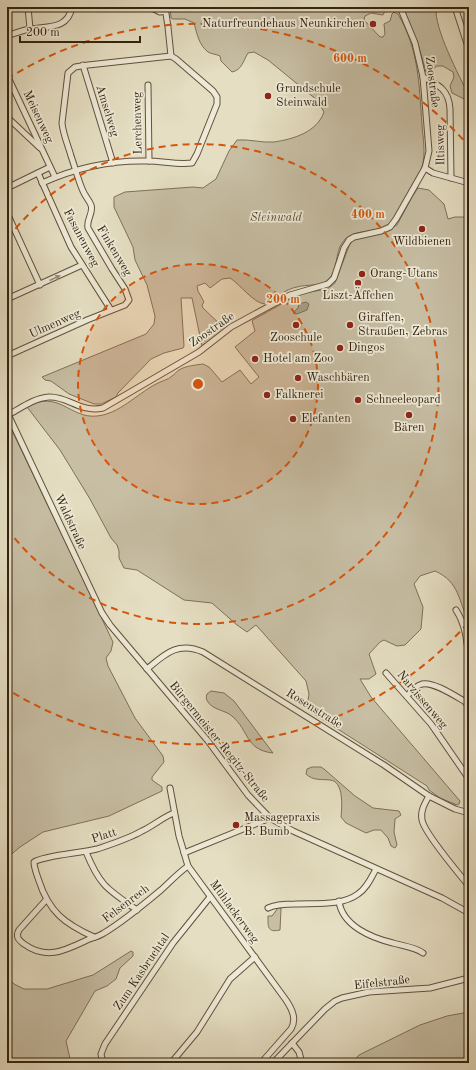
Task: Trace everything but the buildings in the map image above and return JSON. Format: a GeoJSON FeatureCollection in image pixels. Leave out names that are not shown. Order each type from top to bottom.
{"type":"FeatureCollection","features":[{"type":"Feature","properties":{"kind":"street"},"geometry":{"type":"LineString","coordinates":[[28,7],[30,29]]}},
{"type":"Feature","properties":{"kind":"street"},"geometry":{"type":"LineString","coordinates":[[7,36],[30,29],[60,24],[66,20],[72,7]]}},
{"type":"Feature","properties":{"kind":"street"},"geometry":{"type":"LineString","coordinates":[[150,7],[160,12],[166,9],[171,56]]}},
{"type":"Feature","properties":{"kind":"street","name":"Zoostraße"},"geometry":{"type":"LineString","coordinates":[[8,414],[32,401],[49,397],[89,409],[95,410],[104,408],[199,352],[231,327],[290,295],[328,284],[334,278],[344,248],[349,240],[354,236],[381,231],[390,227],[426,168],[429,151],[423,77],[415,43],[400,7]]}},
{"type":"Feature","properties":{"kind":"street"},"geometry":{"type":"LineString","coordinates":[[455,7],[469,50]]}},
{"type":"Feature","properties":{"kind":"street"},"geometry":{"type":"LineString","coordinates":[[42,183],[55,177],[76,171],[113,163],[149,161],[192,163],[217,104],[217,97],[213,91],[171,56],[75,67],[68,73],[62,129],[76,171]]}},
{"type":"Feature","properties":{"kind":"street","name":"Amselweg"},"geometry":{"type":"LineString","coordinates":[[83,66],[113,163]]}},
{"type":"Feature","properties":{"kind":"street","name":"Meisenweg"},"geometry":{"type":"LineString","coordinates":[[7,75],[55,177]]}},
{"type":"Feature","properties":{"kind":"street","name":"Iltisweg"},"geometry":{"type":"LineString","coordinates":[[423,77],[441,88],[449,98],[451,178]]}},
{"type":"Feature","properties":{"kind":"street","name":"Lerchenweg"},"geometry":{"type":"LineString","coordinates":[[148,85],[149,161]]}},
{"type":"Feature","properties":{"kind":"street"},"geometry":{"type":"LineString","coordinates":[[7,117],[42,150]]}},
{"type":"Feature","properties":{"kind":"street"},"geometry":{"type":"LineString","coordinates":[[7,188],[50,167]]}},
{"type":"Feature","properties":{"kind":"street"},"geometry":{"type":"LineString","coordinates":[[426,168],[433,173],[469,183]]}},
{"type":"Feature","properties":{"kind":"street","name":"Finkenweg"},"geometry":{"type":"LineString","coordinates":[[76,171],[82,189],[91,206],[91,212],[87,223],[88,228],[128,296],[128,303],[111,310]]}},
{"type":"Feature","properties":{"kind":"street","name":"Fasanenweg"},"geometry":{"type":"LineString","coordinates":[[38,173],[64,234],[111,310]]}},
{"type":"Feature","properties":{"kind":"street"},"geometry":{"type":"LineString","coordinates":[[7,213],[40,285]]}},
{"type":"Feature","properties":{"kind":"street"},"geometry":{"type":"LineString","coordinates":[[7,299],[82,265]]}},
{"type":"Feature","properties":{"kind":"street","name":"Ulmenweg"},"geometry":{"type":"LineString","coordinates":[[7,356],[111,310]]}},
{"type":"Feature","properties":{"kind":"street","name":"Waldstraße"},"geometry":{"type":"LineString","coordinates":[[8,414],[102,613],[119,637]]}},
{"type":"Feature","properties":{"kind":"street"},"geometry":{"type":"LineString","coordinates":[[456,610],[465,627],[469,660]]}},
{"type":"Feature","properties":{"kind":"street","name":"Bürgermeister-Regitz-Straße"},"geometry":{"type":"LineString","coordinates":[[119,637],[208,740],[241,787],[270,818],[293,831],[435,895],[469,913]]}},
{"type":"Feature","properties":{"kind":"street","name":"Rosenstraße"},"geometry":{"type":"LineString","coordinates":[[147,669],[165,654],[180,648],[190,648],[203,652],[430,796],[469,814]]}},
{"type":"Feature","properties":{"kind":"street","name":"Narzissenweg"},"geometry":{"type":"LineString","coordinates":[[386,673],[431,724],[469,779]]}},
{"type":"Feature","properties":{"kind":"street"},"geometry":{"type":"LineString","coordinates":[[407,696],[417,686],[426,684],[437,687],[467,704],[469,695]]}},
{"type":"Feature","properties":{"kind":"street","name":"Mühlackerweg"},"geometry":{"type":"LineString","coordinates":[[170,788],[174,814],[188,866],[286,1000],[293,1015],[294,1025],[261,1063]]}},
{"type":"Feature","properties":{"kind":"street"},"geometry":{"type":"LineString","coordinates":[[430,796],[423,808],[422,816],[424,827],[469,886]]}},
{"type":"Feature","properties":{"kind":"street","name":"Platt"},"geometry":{"type":"LineString","coordinates":[[46,900],[34,862],[48,858],[86,852],[131,837],[167,816],[174,814]]}},
{"type":"Feature","properties":{"kind":"street"},"geometry":{"type":"LineString","coordinates":[[184,853],[270,818]]}},
{"type":"Feature","properties":{"kind":"street"},"geometry":{"type":"LineString","coordinates":[[86,852],[92,867],[104,885],[111,892],[137,910]]}},
{"type":"Feature","properties":{"kind":"street","name":"Felsenrech"},"geometry":{"type":"LineString","coordinates":[[46,900],[16,934],[17,937],[28,947],[42,952],[58,952],[105,933],[137,910],[188,866]]}},
{"type":"Feature","properties":{"kind":"street"},"geometry":{"type":"LineString","coordinates":[[268,908],[283,904],[346,900],[359,894],[368,884],[376,869]]}},
{"type":"Feature","properties":{"kind":"street","name":"Zum Kasbruchtal"},"geometry":{"type":"LineString","coordinates":[[103,1063],[101,1054],[106,1044],[173,943],[210,897]]}},
{"type":"Feature","properties":{"kind":"street"},"geometry":{"type":"LineString","coordinates":[[46,900],[55,913],[74,928],[94,937]]}},
{"type":"Feature","properties":{"kind":"street"},"geometry":{"type":"LineString","coordinates":[[339,901],[340,907],[346,918],[367,934],[388,942],[418,950],[423,953]]}},
{"type":"Feature","properties":{"kind":"street"},"geometry":{"type":"LineString","coordinates":[[171,1063],[197,1032],[230,979],[255,957]]}},
{"type":"Feature","properties":{"kind":"street","name":"Eifelstraße"},"geometry":{"type":"LineString","coordinates":[[273,1063],[325,1009],[335,1001],[369,992],[430,988],[469,978]]}},
{"type":"Feature","properties":{"kind":"street"},"geometry":{"type":"LineString","coordinates":[[292,1043],[299,1052],[302,1063]]}},
{"type":"Feature","properties":{"kind":"green space","name":"Steinwald"},"geometry":{"type":"Polygon","coordinates":[[[170,7],[387,7],[383,15],[371,13],[365,16],[364,20],[380,37],[383,37],[385,34],[384,24],[390,21],[394,12],[398,14],[405,27],[414,54],[419,81],[424,157],[422,167],[412,188],[389,224],[346,238],[338,252],[334,271],[326,282],[293,288],[265,304],[260,303],[251,297],[230,278],[222,279],[210,288],[205,283],[197,286],[204,302],[202,305],[203,308],[225,329],[202,346],[192,298],[181,298],[183,348],[164,353],[151,359],[118,393],[116,397],[101,404],[94,404],[69,394],[51,381],[45,380],[42,377],[146,334],[154,324],[155,316],[147,285],[135,260],[133,247],[114,207],[114,197],[125,192],[193,187],[203,188],[216,179],[229,151],[237,140],[274,142],[289,139],[304,133],[316,125],[324,112],[317,100],[268,60],[254,52],[248,53],[242,65],[232,72],[221,61],[220,56],[208,52],[202,46],[194,23],[185,19],[171,18],[170,7]]]}},
{"type":"Feature","properties":{"kind":"green space"},"geometry":{"type":"Polygon","coordinates":[[[403,7],[436,7],[436,16],[443,39],[469,96],[468,101],[452,93],[450,86],[454,77],[453,72],[443,66],[437,66],[428,73],[426,72],[418,44],[403,7]]]}},
{"type":"Feature","properties":{"kind":"green space"},"geometry":{"type":"Polygon","coordinates":[[[418,188],[429,190],[444,204],[448,219],[455,217],[469,217],[469,622],[454,586],[443,575],[435,571],[420,576],[414,584],[423,607],[421,629],[405,645],[397,646],[384,640],[380,642],[369,654],[376,674],[369,679],[360,679],[371,697],[460,801],[457,805],[440,798],[429,790],[427,786],[311,712],[312,707],[307,707],[309,694],[306,681],[256,625],[247,632],[212,603],[184,600],[137,570],[124,568],[119,558],[117,545],[111,538],[90,499],[60,450],[27,407],[38,402],[48,401],[88,416],[97,416],[113,412],[149,388],[170,377],[178,370],[203,364],[209,367],[222,382],[240,370],[251,384],[259,377],[235,347],[255,331],[252,321],[299,294],[327,289],[335,283],[349,246],[353,240],[382,233],[397,225],[418,188]]]}},
{"type":"Feature","properties":{"kind":"green space"},"geometry":{"type":"Polygon","coordinates":[[[7,420],[113,642],[111,651],[106,658],[108,666],[135,718],[163,756],[164,762],[152,777],[152,780],[162,787],[162,791],[109,816],[43,832],[20,847],[7,858],[7,420]]]}},
{"type":"Feature","properties":{"kind":"green space"},"geometry":{"type":"Polygon","coordinates":[[[211,691],[224,693],[234,701],[273,753],[257,748],[248,739],[242,727],[232,716],[210,705],[206,697],[211,691]]]}},
{"type":"Feature","properties":{"kind":"green space"},"geometry":{"type":"Polygon","coordinates":[[[312,767],[321,767],[324,769],[355,796],[373,808],[399,811],[401,815],[395,819],[394,832],[397,845],[395,848],[391,846],[388,838],[381,830],[374,830],[366,833],[346,823],[341,817],[341,795],[338,785],[335,781],[315,779],[306,774],[307,769],[312,767]]]}},
{"type":"Feature","properties":{"kind":"green space"},"geometry":{"type":"Polygon","coordinates":[[[278,908],[281,908],[280,930],[270,930],[268,926],[268,916],[272,916],[278,908]]]}},
{"type":"Feature","properties":{"kind":"green space"},"geometry":{"type":"Polygon","coordinates":[[[131,951],[133,952],[133,956],[120,968],[116,979],[107,986],[95,991],[66,1041],[71,1063],[7,1063],[7,977],[14,984],[24,989],[47,989],[93,975],[131,951]]]}},
{"type":"Feature","properties":{"kind":"green space"},"geometry":{"type":"Polygon","coordinates":[[[469,1012],[469,1063],[351,1063],[359,1055],[420,1025],[447,1016],[469,1012]]]}},
{"type":"Feature","properties":{"kind":"shaded area"},"geometry":{"type":"Polygon","coordinates":[[[306,302],[309,304],[307,310],[297,314],[293,313],[298,308],[299,304],[306,302]]]}},
{"type":"Feature","properties":{"kind":"place","name":"Naturfreundehaus Neunkirchen"},"geometry":{"type":"Point","coordinates":[373,24]}},
{"type":"Feature","properties":{"kind":"place","name":"Grundschule Steinwald"},"geometry":{"type":"Point","coordinates":[268,96]}},
{"type":"Feature","properties":{"kind":"place","name":"Wildbienen"},"geometry":{"type":"Point","coordinates":[422,229]}},
{"type":"Feature","properties":{"kind":"place","name":"Orang-Utans"},"geometry":{"type":"Point","coordinates":[362,274]}},
{"type":"Feature","properties":{"kind":"place","name":"Liszt-Äffchen"},"geometry":{"type":"Point","coordinates":[358,283]}},
{"type":"Feature","properties":{"kind":"place","name":"Zooschule"},"geometry":{"type":"Point","coordinates":[296,325]}},
{"type":"Feature","properties":{"kind":"place","name":"Giraffen, Straußen, Zebras"},"geometry":{"type":"Point","coordinates":[350,325]}},
{"type":"Feature","properties":{"kind":"place","name":"Dingos"},"geometry":{"type":"Point","coordinates":[340,348]}},
{"type":"Feature","properties":{"kind":"place","name":"Hotel am Zoo"},"geometry":{"type":"Point","coordinates":[255,359]}},
{"type":"Feature","properties":{"kind":"place","name":"Waschbären"},"geometry":{"type":"Point","coordinates":[298,378]}},
{"type":"Feature","properties":{"kind":"place","name":"Falknerei"},"geometry":{"type":"Point","coordinates":[267,395]}},
{"type":"Feature","properties":{"kind":"place","name":"Schneeleopard"},"geometry":{"type":"Point","coordinates":[358,400]}},
{"type":"Feature","properties":{"kind":"place","name":"Bären"},"geometry":{"type":"Point","coordinates":[409,415]}},
{"type":"Feature","properties":{"kind":"place","name":"Elefanten"},"geometry":{"type":"Point","coordinates":[293,419]}},
{"type":"Feature","properties":{"kind":"place","name":"Massagepraxis B. Bumb"},"geometry":{"type":"Point","coordinates":[236,825]}}]}
